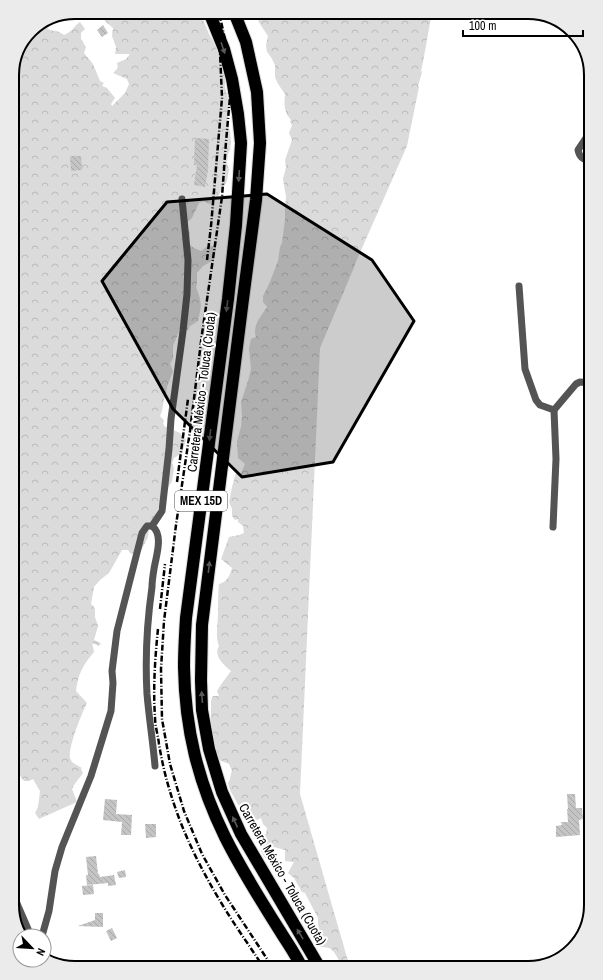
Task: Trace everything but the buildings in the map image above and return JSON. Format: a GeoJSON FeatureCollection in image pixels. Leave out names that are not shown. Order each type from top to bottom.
{"type":"FeatureCollection","features":[{"type":"Feature","properties":{"kind":"highway","name":"Carretera México - Toluca (Cuota)"},"geometry":{"type":"LineString","coordinates":[[212,19],[224,49],[232,79],[238,114],[241,154],[236,225],[228,298],[186,618],[184,667],[187,712],[196,761],[207,796],[225,837],[298,961]]}},
{"type":"Feature","properties":{"kind":"highway","name":"Carretera México - Toluca (Cuota)"},"geometry":{"type":"LineString","coordinates":[[237,19],[246,42],[257,92],[260,143],[256,200],[245,277],[202,625],[202,710],[210,749],[222,792],[241,834],[316,961]]}},
{"type":"Feature","properties":{"kind":"street"},"geometry":{"type":"LineString","coordinates":[[584,141],[578,150],[579,155],[584,159]]}},
{"type":"Feature","properties":{"kind":"street"},"geometry":{"type":"LineString","coordinates":[[44,928],[49,910],[55,871],[62,846],[91,776],[111,711],[113,683],[112,671],[117,631],[142,533],[147,526],[152,526],[162,511],[171,419],[184,323],[186,294],[188,260],[182,200]]}},
{"type":"Feature","properties":{"kind":"street"},"geometry":{"type":"LineString","coordinates":[[519,286],[526,369],[536,400],[540,405],[554,410]]}},
{"type":"Feature","properties":{"kind":"street"},"geometry":{"type":"LineString","coordinates":[[553,527],[556,459],[554,410],[576,384],[584,382]]}},
{"type":"Feature","properties":{"kind":"street"},"geometry":{"type":"LineString","coordinates":[[152,526],[155,528],[158,536],[158,545],[148,616],[146,661],[147,694],[155,766]]}},
{"type":"Feature","properties":{"kind":"street"},"geometry":{"type":"LineString","coordinates":[[19,908],[28,928]]}},
{"type":"Feature","properties":{"kind":"highlighted area"},"geometry":{"type":"Polygon","coordinates":[[[267,194],[372,260],[414,321],[333,462],[242,477],[173,409],[102,281],[167,202],[267,194]]]}},
{"type":"Feature","properties":{"kind":"green space"},"geometry":{"type":"Polygon","coordinates":[[[104,19],[203,19],[217,48],[226,72],[225,87],[230,106],[227,119],[231,142],[227,164],[229,169],[227,181],[217,198],[213,199],[210,204],[204,201],[199,203],[192,218],[183,226],[190,232],[189,244],[194,248],[201,251],[209,245],[216,248],[214,260],[203,266],[197,273],[196,287],[201,304],[198,321],[190,326],[188,330],[180,329],[173,346],[173,358],[170,364],[173,371],[167,387],[160,416],[164,421],[164,426],[180,433],[186,440],[182,453],[174,458],[172,463],[174,468],[172,481],[149,525],[148,537],[141,551],[131,554],[128,550],[122,550],[109,573],[94,587],[91,604],[95,608],[95,617],[98,626],[94,640],[101,643],[99,646],[92,643],[94,652],[82,670],[76,691],[87,703],[76,730],[70,753],[72,762],[82,768],[83,773],[72,789],[77,802],[39,819],[35,813],[38,807],[40,791],[33,779],[24,781],[19,775],[19,72],[23,54],[29,44],[44,29],[46,28],[49,30],[64,35],[80,22],[85,29],[81,33],[81,39],[86,47],[84,53],[93,64],[100,81],[104,83],[102,86],[107,88],[115,98],[111,104],[112,106],[125,93],[129,84],[127,79],[113,73],[118,68],[117,63],[126,59],[130,54],[115,54],[116,47],[112,36],[113,28],[104,19]]]}},
{"type":"Feature","properties":{"kind":"green space"},"geometry":{"type":"Polygon","coordinates":[[[258,19],[431,19],[407,146],[320,348],[300,794],[348,961],[339,961],[331,949],[327,947],[319,947],[318,941],[321,936],[318,918],[305,893],[302,892],[294,878],[288,873],[294,862],[285,861],[285,850],[274,847],[276,856],[265,858],[261,851],[261,845],[255,837],[266,834],[267,828],[263,824],[261,818],[257,820],[242,812],[230,790],[228,783],[232,771],[229,764],[217,759],[212,741],[211,701],[213,696],[219,696],[217,691],[231,671],[220,660],[217,653],[219,646],[217,634],[219,584],[226,580],[232,568],[221,559],[229,537],[244,533],[243,526],[238,522],[238,519],[235,520],[232,516],[232,509],[229,502],[237,469],[240,476],[245,464],[238,458],[237,441],[241,427],[241,402],[251,369],[249,349],[251,339],[256,337],[256,325],[267,307],[263,302],[263,296],[278,261],[282,243],[286,197],[283,179],[286,167],[285,160],[292,140],[289,133],[292,125],[285,108],[285,94],[275,77],[275,65],[267,52],[266,45],[268,36],[258,19]]]}},
{"type":"Feature","properties":{"kind":"railway"},"geometry":{"type":"LineString","coordinates":[[207,260],[222,98],[220,52],[213,19]]}},
{"type":"Feature","properties":{"kind":"railway"},"geometry":{"type":"LineString","coordinates":[[221,19],[227,49],[230,97],[222,197],[202,334],[164,621],[161,669],[162,719],[170,764],[184,811],[202,854],[225,895],[268,961]]}},
{"type":"Feature","properties":{"kind":"railway"},"geometry":{"type":"LineString","coordinates":[[177,482],[188,399]]}},
{"type":"Feature","properties":{"kind":"railway"},"geometry":{"type":"LineString","coordinates":[[160,609],[165,564]]}},
{"type":"Feature","properties":{"kind":"railway"},"geometry":{"type":"LineString","coordinates":[[158,629],[154,695],[155,720],[163,765],[174,805],[190,844],[208,881],[259,961]]}}]}
